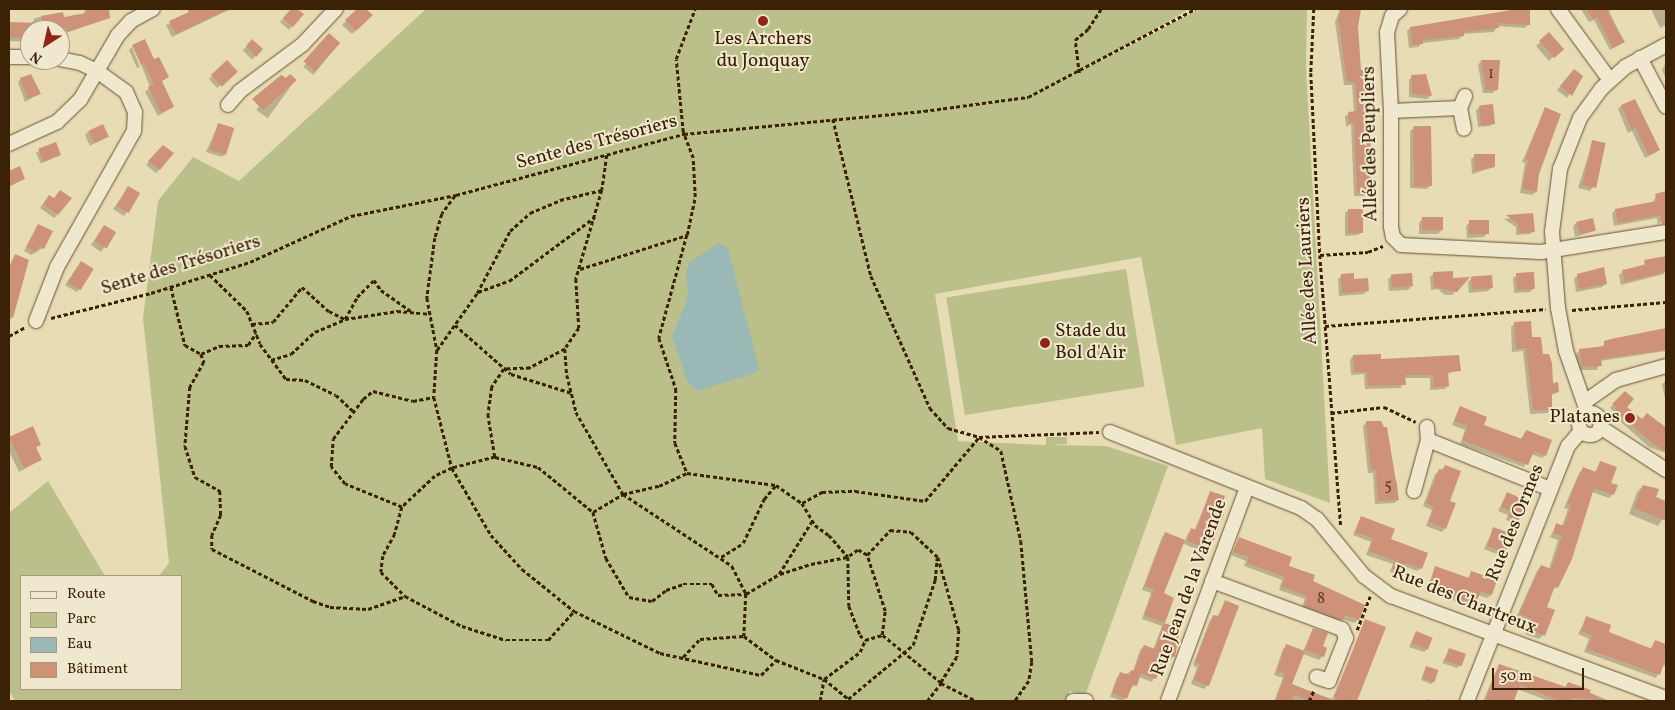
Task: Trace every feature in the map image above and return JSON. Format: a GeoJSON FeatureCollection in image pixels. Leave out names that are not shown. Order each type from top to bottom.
{"type":"FeatureCollection","features":[{"type":"Feature","properties":{"kind":"street"},"geometry":{"type":"LineString","coordinates":[[9,144],[58,122],[80,100],[118,35],[130,21],[153,9]]}},
{"type":"Feature","properties":{"kind":"street"},"geometry":{"type":"LineString","coordinates":[[228,105],[240,91],[303,44],[336,9]]}},
{"type":"Feature","properties":{"kind":"street","name":"Allée des Peupliers"},"geometry":{"type":"LineString","coordinates":[[1400,9],[1392,16],[1387,32],[1391,112],[1390,227],[1393,237],[1401,245],[1480,252],[1555,250]]}},
{"type":"Feature","properties":{"kind":"street"},"geometry":{"type":"LineString","coordinates":[[1558,9],[1610,80]]}},
{"type":"Feature","properties":{"kind":"street"},"geometry":{"type":"LineString","coordinates":[[1666,45],[1640,58],[1610,80],[1580,118],[1560,169],[1553,214],[1561,330],[1587,407],[1598,417],[1600,427],[1666,470]]}},
{"type":"Feature","properties":{"kind":"street"},"geometry":{"type":"LineString","coordinates":[[1640,58],[1666,107]]}},
{"type":"Feature","properties":{"kind":"street"},"geometry":{"type":"LineString","coordinates":[[36,322],[57,266],[134,130],[135,112],[126,92],[97,71],[80,63],[70,61]]}},
{"type":"Feature","properties":{"kind":"street"},"geometry":{"type":"LineString","coordinates":[[1391,112],[1463,102],[1464,129]]}},
{"type":"Feature","properties":{"kind":"street"},"geometry":{"type":"LineString","coordinates":[[1555,250],[1666,232]]}},
{"type":"Feature","properties":{"kind":"street"},"geometry":{"type":"LineString","coordinates":[[1587,407],[1616,380],[1666,366]]}},
{"type":"Feature","properties":{"kind":"street","name":"Rue des Ormes"},"geometry":{"type":"LineString","coordinates":[[1467,701],[1492,633],[1568,446],[1581,431],[1580,420],[1587,407]]}},
{"type":"Feature","properties":{"kind":"street"},"geometry":{"type":"LineString","coordinates":[[1581,431],[1590,435],[1600,427]]}},
{"type":"Feature","properties":{"kind":"street","name":"Rue des Chartreux"},"geometry":{"type":"LineString","coordinates":[[1110,432],[1301,508],[1317,519],[1352,564],[1391,596],[1492,633],[1637,695],[1666,698]]}},
{"type":"Feature","properties":{"kind":"street"},"geometry":{"type":"LineString","coordinates":[[1414,491],[1427,433],[1550,489]]}},
{"type":"Feature","properties":{"kind":"street","name":"Rue Jean de la Varende"},"geometry":{"type":"LineString","coordinates":[[1168,701],[1247,488]]}},
{"type":"Feature","properties":{"kind":"street"},"geometry":{"type":"LineString","coordinates":[[1212,581],[1342,629],[1346,638],[1329,681],[1317,676]]}},
{"type":"Feature","properties":{"kind":"street"},"geometry":{"type":"LineString","coordinates":[[1073,701],[1086,701]]}},
{"type":"Feature","properties":{"kind":"path"},"geometry":{"type":"LineString","coordinates":[[687,473],[675,443],[676,389],[659,338],[687,235],[695,197],[693,158],[684,134],[676,58],[694,9]]}},
{"type":"Feature","properties":{"kind":"path"},"geometry":{"type":"LineString","coordinates":[[1079,73],[1075,40],[1088,29],[1101,9]]}},
{"type":"Feature","properties":{"kind":"path","name":"Sente des Trésoriers"},"geometry":{"type":"LineString","coordinates":[[9,336],[36,322],[151,293],[250,262],[351,216],[456,195],[684,134],[833,118],[924,111],[1028,97],[1079,73],[1195,9]]}},
{"type":"Feature","properties":{"kind":"path","name":"Allée des Lauriers"},"geometry":{"type":"LineString","coordinates":[[1314,9],[1311,73],[1320,255],[1331,413],[1342,532]]}},
{"type":"Feature","properties":{"kind":"path"},"geometry":{"type":"LineString","coordinates":[[833,118],[871,276],[930,408],[948,428],[979,437],[1001,451],[1020,540],[1032,662],[1029,681],[1015,701]]}},
{"type":"Feature","properties":{"kind":"path"},"geometry":{"type":"LineString","coordinates":[[504,370],[530,368],[565,349],[579,328],[576,279],[602,190],[607,156]]}},
{"type":"Feature","properties":{"kind":"path"},"geometry":{"type":"LineString","coordinates":[[437,350],[477,293],[510,231],[530,213],[560,200],[602,190]]}},
{"type":"Feature","properties":{"kind":"path"},"geometry":{"type":"LineString","coordinates":[[456,195],[442,214],[434,238],[427,298],[437,350],[434,397],[452,468],[491,536],[522,569],[574,611],[660,652],[761,675],[776,660]]}},
{"type":"Feature","properties":{"kind":"path"},"geometry":{"type":"LineString","coordinates":[[477,293],[509,281],[595,216]]}},
{"type":"Feature","properties":{"kind":"path"},"geometry":{"type":"LineString","coordinates":[[580,269],[687,235]]}},
{"type":"Feature","properties":{"kind":"path"},"geometry":{"type":"LineString","coordinates":[[1320,255],[1368,252],[1389,243]]}},
{"type":"Feature","properties":{"kind":"path"},"geometry":{"type":"LineString","coordinates":[[210,275],[247,311],[256,333],[271,360],[286,379],[305,380],[336,395],[353,412]]}},
{"type":"Feature","properties":{"kind":"path"},"geometry":{"type":"LineString","coordinates":[[344,319],[357,296],[374,280],[381,290],[412,312]]}},
{"type":"Feature","properties":{"kind":"path"},"geometry":{"type":"LineString","coordinates":[[171,287],[184,345],[201,354],[204,362],[190,387],[185,446],[195,477],[220,491],[221,515],[212,535],[212,549],[313,601],[330,606],[368,609],[405,596]]}},
{"type":"Feature","properties":{"kind":"path"},"geometry":{"type":"LineString","coordinates":[[252,324],[273,322],[302,287],[329,311],[344,319]]}},
{"type":"Feature","properties":{"kind":"path"},"geometry":{"type":"LineString","coordinates":[[1565,310],[1666,302]]}},
{"type":"Feature","properties":{"kind":"path"},"geometry":{"type":"LineString","coordinates":[[1325,326],[1552,309]]}},
{"type":"Feature","properties":{"kind":"path"},"geometry":{"type":"LineString","coordinates":[[271,360],[291,354],[315,332],[344,319],[397,311],[430,314]]}},
{"type":"Feature","properties":{"kind":"path"},"geometry":{"type":"LineString","coordinates":[[455,325],[504,370],[531,382],[572,393]]}},
{"type":"Feature","properties":{"kind":"path"},"geometry":{"type":"LineString","coordinates":[[201,354],[219,346],[248,345],[256,333]]}},
{"type":"Feature","properties":{"kind":"path"},"geometry":{"type":"LineString","coordinates":[[565,349],[576,412],[623,494],[732,566],[746,594],[744,636]]}},
{"type":"Feature","properties":{"kind":"path"},"geometry":{"type":"LineString","coordinates":[[495,457],[488,414],[492,388],[504,370]]}},
{"type":"Feature","properties":{"kind":"path"},"geometry":{"type":"LineString","coordinates":[[402,507],[345,484],[331,467],[333,439],[353,412],[373,391],[413,401],[434,397]]}},
{"type":"Feature","properties":{"kind":"path"},"geometry":{"type":"LineString","coordinates":[[1331,413],[1384,407],[1427,433]]}},
{"type":"Feature","properties":{"kind":"path"},"geometry":{"type":"LineString","coordinates":[[802,503],[822,492],[855,491],[926,501],[979,437],[1110,432]]}},
{"type":"Feature","properties":{"kind":"path"},"geometry":{"type":"LineString","coordinates":[[574,611],[548,640],[506,640],[462,626],[405,596],[381,572],[383,556],[394,534],[402,507],[435,476],[452,468],[495,457],[538,466],[593,512],[606,558],[629,597],[652,601],[666,590],[683,584],[712,584],[718,595],[746,594],[779,574],[811,564],[848,557],[858,550],[867,555],[885,611],[882,636]]}},
{"type":"Feature","properties":{"kind":"path"},"geometry":{"type":"LineString","coordinates":[[593,512],[623,494],[659,486],[687,473],[776,485],[802,503],[812,520],[848,557],[849,606],[860,635],[865,640]]}},
{"type":"Feature","properties":{"kind":"path"},"geometry":{"type":"LineString","coordinates":[[720,557],[743,543],[764,499],[776,485]]}},
{"type":"Feature","properties":{"kind":"path"},"geometry":{"type":"LineString","coordinates":[[779,574],[812,520]]}},
{"type":"Feature","properties":{"kind":"path"},"geometry":{"type":"LineString","coordinates":[[867,555],[890,530],[911,532],[938,557],[960,630],[958,657],[927,701]]}},
{"type":"Feature","properties":{"kind":"path"},"geometry":{"type":"LineString","coordinates":[[683,657],[700,639],[744,636],[776,660],[824,679],[849,700],[913,646],[935,580],[938,557]]}},
{"type":"Feature","properties":{"kind":"path"},"geometry":{"type":"LineString","coordinates":[[1355,634],[1372,592]]}},
{"type":"Feature","properties":{"kind":"path"},"geometry":{"type":"LineString","coordinates":[[865,640],[882,636]]}},
{"type":"Feature","properties":{"kind":"path"},"geometry":{"type":"LineString","coordinates":[[882,636],[941,683],[976,701]]}},
{"type":"Feature","properties":{"kind":"path"},"geometry":{"type":"LineString","coordinates":[[820,701],[824,679],[860,652],[865,640]]}},
{"type":"Feature","properties":{"kind":"path"},"geometry":{"type":"LineString","coordinates":[[1309,701],[1314,690]]}},
{"type":"Feature","properties":{"kind":"green space"},"geometry":{"type":"Polygon","coordinates":[[[426,9],[1189,9],[1097,63],[1200,9],[1307,9],[1306,68],[1330,503],[1265,479],[1262,428],[1176,445],[1141,257],[935,294],[958,441],[1046,445],[1046,437],[1067,437],[1067,444],[1050,445],[1106,446],[1168,466],[1085,696],[1070,691],[1066,701],[15,701],[9,690],[9,513],[48,481],[104,575],[20,575],[20,690],[182,690],[182,575],[160,575],[169,563],[143,318],[158,201],[193,157],[239,181],[426,9]]]}},
{"type":"Feature","properties":{"kind":"green space","name":"Stade du Bol d'Air"},"geometry":{"type":"Polygon","coordinates":[[[1126,269],[1145,387],[965,415],[946,297],[1126,269]]]}},
{"type":"Feature","properties":{"kind":"water"},"geometry":{"type":"Polygon","coordinates":[[[718,243],[728,248],[759,369],[752,374],[697,391],[687,380],[672,336],[685,305],[688,292],[686,272],[689,263],[718,243]]]}},
{"type":"Feature","properties":{"kind":"building"},"geometry":{"type":"Polygon","coordinates":[[[85,9],[109,9],[110,18],[70,31],[70,20],[42,20],[41,16],[63,12],[64,17],[86,13],[85,9]]]}},
{"type":"Feature","properties":{"kind":"building"},"geometry":{"type":"Polygon","coordinates":[[[187,9],[229,9],[176,34],[169,21],[189,12],[187,9]]]}},
{"type":"Feature","properties":{"kind":"building"},"geometry":{"type":"Polygon","coordinates":[[[291,9],[297,9],[304,14],[293,27],[283,18],[291,9]]]}},
{"type":"Feature","properties":{"kind":"building"},"geometry":{"type":"Polygon","coordinates":[[[357,9],[366,9],[373,15],[356,31],[345,20],[357,9]]]}},
{"type":"Feature","properties":{"kind":"building"},"geometry":{"type":"Polygon","coordinates":[[[1341,9],[1361,9],[1358,27],[1361,70],[1365,70],[1366,99],[1370,99],[1370,109],[1379,110],[1373,112],[1371,119],[1370,193],[1357,193],[1354,122],[1349,124],[1348,112],[1357,111],[1355,82],[1347,82],[1338,18],[1341,9]]]}},
{"type":"Feature","properties":{"kind":"building"},"geometry":{"type":"Polygon","coordinates":[[[1587,9],[1613,9],[1607,12],[1625,42],[1613,48],[1597,17],[1593,20],[1587,9]]]}},
{"type":"Feature","properties":{"kind":"building"},"geometry":{"type":"Polygon","coordinates":[[[1511,10],[1530,10],[1530,25],[1498,23],[1499,28],[1464,32],[1464,36],[1423,40],[1423,44],[1412,45],[1410,27],[1511,10]]]}},
{"type":"Feature","properties":{"kind":"building"},"geometry":{"type":"Polygon","coordinates":[[[9,22],[20,22],[20,38],[9,37],[9,22]]]}},
{"type":"Feature","properties":{"kind":"building"},"geometry":{"type":"Polygon","coordinates":[[[1549,32],[1564,49],[1554,58],[1539,41],[1549,32]]]}},
{"type":"Feature","properties":{"kind":"building"},"geometry":{"type":"Polygon","coordinates":[[[329,33],[340,43],[315,71],[304,61],[329,33]]]}},
{"type":"Feature","properties":{"kind":"building"},"geometry":{"type":"Polygon","coordinates":[[[145,39],[154,59],[159,57],[169,77],[162,81],[174,107],[161,113],[148,87],[154,84],[144,64],[141,65],[132,45],[145,39]]]}},
{"type":"Feature","properties":{"kind":"building"},"geometry":{"type":"Polygon","coordinates":[[[252,39],[263,49],[256,57],[246,46],[252,39]]]}},
{"type":"Feature","properties":{"kind":"building"},"geometry":{"type":"Polygon","coordinates":[[[227,60],[238,72],[222,87],[211,75],[227,60]]]}},
{"type":"Feature","properties":{"kind":"building"},"geometry":{"type":"Polygon","coordinates":[[[1481,60],[1500,60],[1498,90],[1486,90],[1481,60]]]}},
{"type":"Feature","properties":{"kind":"building"},"geometry":{"type":"Polygon","coordinates":[[[1574,69],[1583,76],[1572,96],[1560,86],[1574,69]]]}},
{"type":"Feature","properties":{"kind":"building"},"geometry":{"type":"Polygon","coordinates":[[[31,74],[41,94],[28,99],[20,78],[31,74]]]}},
{"type":"Feature","properties":{"kind":"building"},"geometry":{"type":"Polygon","coordinates":[[[290,74],[297,80],[263,110],[252,99],[281,75],[286,78],[290,74]]]}},
{"type":"Feature","properties":{"kind":"building"},"geometry":{"type":"Polygon","coordinates":[[[1426,74],[1432,96],[1412,94],[1411,75],[1426,74]]]}},
{"type":"Feature","properties":{"kind":"building"},"geometry":{"type":"Polygon","coordinates":[[[1635,99],[1660,150],[1648,155],[1636,128],[1632,130],[1621,105],[1635,99]]]}},
{"type":"Feature","properties":{"kind":"building"},"geometry":{"type":"Polygon","coordinates":[[[1493,104],[1495,124],[1481,125],[1479,105],[1493,104]]]}},
{"type":"Feature","properties":{"kind":"building"},"geometry":{"type":"Polygon","coordinates":[[[1545,107],[1561,114],[1539,174],[1537,192],[1522,189],[1528,160],[1525,159],[1545,107]]]}},
{"type":"Feature","properties":{"kind":"building"},"geometry":{"type":"Polygon","coordinates":[[[218,123],[234,128],[226,155],[210,150],[218,123]]]}},
{"type":"Feature","properties":{"kind":"building"},"geometry":{"type":"Polygon","coordinates":[[[103,124],[109,137],[94,143],[88,131],[103,124]]]}},
{"type":"Feature","properties":{"kind":"building"},"geometry":{"type":"Polygon","coordinates":[[[1413,126],[1431,126],[1432,186],[1414,186],[1413,126]]]}},
{"type":"Feature","properties":{"kind":"building"},"geometry":{"type":"Polygon","coordinates":[[[1592,140],[1606,143],[1596,188],[1582,185],[1592,140]]]}},
{"type":"Feature","properties":{"kind":"building"},"geometry":{"type":"Polygon","coordinates":[[[56,142],[61,155],[43,162],[38,149],[56,142]]]}},
{"type":"Feature","properties":{"kind":"building"},"geometry":{"type":"Polygon","coordinates":[[[163,145],[174,153],[160,170],[148,161],[163,145]]]}},
{"type":"Feature","properties":{"kind":"building"},"geometry":{"type":"Polygon","coordinates":[[[1474,154],[1495,154],[1495,167],[1475,171],[1474,154]]]}},
{"type":"Feature","properties":{"kind":"building"},"geometry":{"type":"Polygon","coordinates":[[[20,166],[25,179],[9,186],[9,171],[20,166]]]}},
{"type":"Feature","properties":{"kind":"building"},"geometry":{"type":"Polygon","coordinates":[[[128,186],[140,193],[129,213],[116,206],[128,186]]]}},
{"type":"Feature","properties":{"kind":"building"},"geometry":{"type":"Polygon","coordinates":[[[60,190],[72,198],[58,215],[43,204],[49,195],[54,198],[60,190]]]}},
{"type":"Feature","properties":{"kind":"building"},"geometry":{"type":"Polygon","coordinates":[[[1666,191],[1666,223],[1662,224],[1660,215],[1618,223],[1615,209],[1657,201],[1655,194],[1666,191]]]}},
{"type":"Feature","properties":{"kind":"building"},"geometry":{"type":"Polygon","coordinates":[[[1348,209],[1363,209],[1363,233],[1348,233],[1348,209]]]}},
{"type":"Feature","properties":{"kind":"building"},"geometry":{"type":"Polygon","coordinates":[[[1533,213],[1535,232],[1519,233],[1518,224],[1506,215],[1533,213]]]}},
{"type":"Feature","properties":{"kind":"building"},"geometry":{"type":"Polygon","coordinates":[[[1422,217],[1443,217],[1443,230],[1422,230],[1422,217]]]}},
{"type":"Feature","properties":{"kind":"building"},"geometry":{"type":"Polygon","coordinates":[[[1593,218],[1596,231],[1579,234],[1576,222],[1593,218]]]}},
{"type":"Feature","properties":{"kind":"building"},"geometry":{"type":"Polygon","coordinates":[[[1469,220],[1489,220],[1489,234],[1469,234],[1469,220]]]}},
{"type":"Feature","properties":{"kind":"building"},"geometry":{"type":"Polygon","coordinates":[[[38,224],[53,231],[44,249],[39,246],[36,252],[26,247],[38,224]]]}},
{"type":"Feature","properties":{"kind":"building"},"geometry":{"type":"Polygon","coordinates":[[[104,225],[116,232],[107,248],[94,241],[104,225]]]}},
{"type":"Feature","properties":{"kind":"building"},"geometry":{"type":"Polygon","coordinates":[[[15,254],[29,260],[13,318],[9,317],[9,269],[15,254]]]}},
{"type":"Feature","properties":{"kind":"building"},"geometry":{"type":"Polygon","coordinates":[[[1666,256],[1666,272],[1625,282],[1622,270],[1645,265],[1644,260],[1666,256]]]}},
{"type":"Feature","properties":{"kind":"building"},"geometry":{"type":"Polygon","coordinates":[[[81,261],[94,269],[80,290],[68,282],[81,261]]]}},
{"type":"Feature","properties":{"kind":"building"},"geometry":{"type":"Polygon","coordinates":[[[1604,267],[1607,284],[1579,289],[1577,274],[1604,267]]]}},
{"type":"Feature","properties":{"kind":"building"},"geometry":{"type":"Polygon","coordinates":[[[1453,271],[1453,278],[1470,277],[1457,292],[1434,287],[1433,272],[1453,271]]]}},
{"type":"Feature","properties":{"kind":"building"},"geometry":{"type":"Polygon","coordinates":[[[1534,272],[1535,289],[1517,290],[1516,273],[1534,272]]]}},
{"type":"Feature","properties":{"kind":"building"},"geometry":{"type":"Polygon","coordinates":[[[1354,273],[1354,279],[1368,278],[1369,291],[1342,293],[1341,274],[1354,273]]]}},
{"type":"Feature","properties":{"kind":"building"},"geometry":{"type":"Polygon","coordinates":[[[1412,273],[1413,286],[1392,287],[1391,274],[1412,273]]]}},
{"type":"Feature","properties":{"kind":"building"},"geometry":{"type":"Polygon","coordinates":[[[1492,275],[1493,288],[1472,289],[1471,276],[1492,275]]]}},
{"type":"Feature","properties":{"kind":"building"},"geometry":{"type":"Polygon","coordinates":[[[1531,321],[1532,337],[1541,337],[1543,354],[1549,354],[1552,363],[1553,383],[1558,382],[1559,392],[1552,393],[1552,410],[1533,410],[1526,348],[1516,349],[1514,322],[1531,321]]]}},
{"type":"Feature","properties":{"kind":"building"},"geometry":{"type":"Polygon","coordinates":[[[1666,328],[1666,350],[1601,359],[1602,366],[1582,367],[1579,349],[1604,346],[1604,341],[1666,328]]]}},
{"type":"Feature","properties":{"kind":"building"},"geometry":{"type":"Polygon","coordinates":[[[1381,354],[1381,359],[1459,355],[1461,371],[1448,372],[1449,386],[1433,387],[1433,375],[1405,375],[1406,385],[1368,386],[1367,372],[1354,372],[1353,355],[1381,354]]]}},
{"type":"Feature","properties":{"kind":"building"},"geometry":{"type":"Polygon","coordinates":[[[1625,391],[1634,399],[1627,407],[1642,419],[1647,413],[1666,428],[1666,452],[1653,444],[1615,410],[1617,407],[1612,404],[1625,391]]]}},
{"type":"Feature","properties":{"kind":"building"},"geometry":{"type":"Polygon","coordinates":[[[1460,406],[1487,417],[1484,425],[1522,439],[1526,430],[1552,440],[1546,456],[1534,451],[1528,465],[1462,440],[1468,426],[1454,421],[1460,406]]]}},
{"type":"Feature","properties":{"kind":"building"},"geometry":{"type":"Polygon","coordinates":[[[1366,421],[1381,421],[1384,427],[1387,427],[1399,500],[1378,501],[1376,470],[1371,470],[1366,421]]]}},
{"type":"Feature","properties":{"kind":"building"},"geometry":{"type":"Polygon","coordinates":[[[33,426],[41,445],[36,447],[42,460],[24,468],[9,437],[33,426]]]}},
{"type":"Feature","properties":{"kind":"building"},"geometry":{"type":"Polygon","coordinates":[[[1600,461],[1617,467],[1611,483],[1618,485],[1614,495],[1594,488],[1572,559],[1558,588],[1555,586],[1547,607],[1555,610],[1545,636],[1528,629],[1532,619],[1519,614],[1541,565],[1551,569],[1562,536],[1553,533],[1556,523],[1564,526],[1571,505],[1567,504],[1583,467],[1596,472],[1600,461]]]}},
{"type":"Feature","properties":{"kind":"building"},"geometry":{"type":"Polygon","coordinates":[[[1445,465],[1461,471],[1450,501],[1456,503],[1446,529],[1429,522],[1434,506],[1426,503],[1439,469],[1443,470],[1445,465]]]}},
{"type":"Feature","properties":{"kind":"building"},"geometry":{"type":"Polygon","coordinates":[[[1643,485],[1659,489],[1656,497],[1666,501],[1666,521],[1634,508],[1643,485]]]}},
{"type":"Feature","properties":{"kind":"building"},"geometry":{"type":"Polygon","coordinates":[[[1210,491],[1225,496],[1219,512],[1224,514],[1210,550],[1187,541],[1191,528],[1196,530],[1210,491]]]}},
{"type":"Feature","properties":{"kind":"building"},"geometry":{"type":"Polygon","coordinates":[[[1507,492],[1523,499],[1521,504],[1525,505],[1519,520],[1509,517],[1510,511],[1501,507],[1507,492]]]}},
{"type":"Feature","properties":{"kind":"building"},"geometry":{"type":"Polygon","coordinates":[[[1361,516],[1395,529],[1391,539],[1428,553],[1422,569],[1406,563],[1403,572],[1392,569],[1395,561],[1369,551],[1373,538],[1355,532],[1361,516]]]}},
{"type":"Feature","properties":{"kind":"building"},"geometry":{"type":"Polygon","coordinates":[[[1493,527],[1510,533],[1506,553],[1487,546],[1493,527]]]}},
{"type":"Feature","properties":{"kind":"building"},"geometry":{"type":"Polygon","coordinates":[[[1165,532],[1185,540],[1164,593],[1174,598],[1165,623],[1144,615],[1154,590],[1145,586],[1165,532]]]}},
{"type":"Feature","properties":{"kind":"building"},"geometry":{"type":"Polygon","coordinates":[[[1239,537],[1292,557],[1289,566],[1315,575],[1313,581],[1365,605],[1359,620],[1345,615],[1343,620],[1304,606],[1307,596],[1281,586],[1285,577],[1247,563],[1249,557],[1233,552],[1239,537]]]}},
{"type":"Feature","properties":{"kind":"building"},"geometry":{"type":"Polygon","coordinates":[[[1435,566],[1469,578],[1471,571],[1497,580],[1492,595],[1481,591],[1475,605],[1439,589],[1438,592],[1428,589],[1435,566]]]}},
{"type":"Feature","properties":{"kind":"building"},"geometry":{"type":"Polygon","coordinates":[[[1225,600],[1239,606],[1209,686],[1194,680],[1200,664],[1195,662],[1213,615],[1219,616],[1225,600]]]}},
{"type":"Feature","properties":{"kind":"building"},"geometry":{"type":"Polygon","coordinates":[[[1586,616],[1611,625],[1609,632],[1652,649],[1655,640],[1666,644],[1666,658],[1660,675],[1587,649],[1592,635],[1581,631],[1586,616]]]}},
{"type":"Feature","properties":{"kind":"building"},"geometry":{"type":"Polygon","coordinates":[[[1365,619],[1386,627],[1357,701],[1341,701],[1334,698],[1365,619]]]}},
{"type":"Feature","properties":{"kind":"building"},"geometry":{"type":"Polygon","coordinates":[[[1164,623],[1180,628],[1175,657],[1166,653],[1156,679],[1141,673],[1137,686],[1132,685],[1127,699],[1112,693],[1120,672],[1129,675],[1131,670],[1134,671],[1144,645],[1155,649],[1164,623]]]}},
{"type":"Feature","properties":{"kind":"building"},"geometry":{"type":"Polygon","coordinates":[[[1313,628],[1328,633],[1323,646],[1327,648],[1324,657],[1305,650],[1313,628]]]}},
{"type":"Feature","properties":{"kind":"building"},"geometry":{"type":"Polygon","coordinates":[[[1416,631],[1433,638],[1428,650],[1411,643],[1416,631]]]}},
{"type":"Feature","properties":{"kind":"building"},"geometry":{"type":"Polygon","coordinates":[[[1286,644],[1305,651],[1292,684],[1335,701],[1310,701],[1294,695],[1292,701],[1276,701],[1285,674],[1277,671],[1286,644]]]}},
{"type":"Feature","properties":{"kind":"building"},"geometry":{"type":"Polygon","coordinates":[[[1449,648],[1466,654],[1462,666],[1445,660],[1449,648]]]}},
{"type":"Feature","properties":{"kind":"building"},"geometry":{"type":"Polygon","coordinates":[[[1499,664],[1566,687],[1568,682],[1591,690],[1589,693],[1608,701],[1572,698],[1571,701],[1560,701],[1520,685],[1514,701],[1485,701],[1499,664]]]}},
{"type":"Feature","properties":{"kind":"building"},"geometry":{"type":"Polygon","coordinates":[[[1426,666],[1438,670],[1434,682],[1422,678],[1426,666]]]}},
{"type":"Feature","properties":{"kind":"place","name":"Les Archers du Jonquay"},"geometry":{"type":"Point","coordinates":[763,21]}},
{"type":"Feature","properties":{"kind":"place","name":"Stade du Bol d'Air"},"geometry":{"type":"Point","coordinates":[1045,343]}},
{"type":"Feature","properties":{"kind":"place","name":"Platanes"},"geometry":{"type":"Point","coordinates":[1630,418]}}]}
